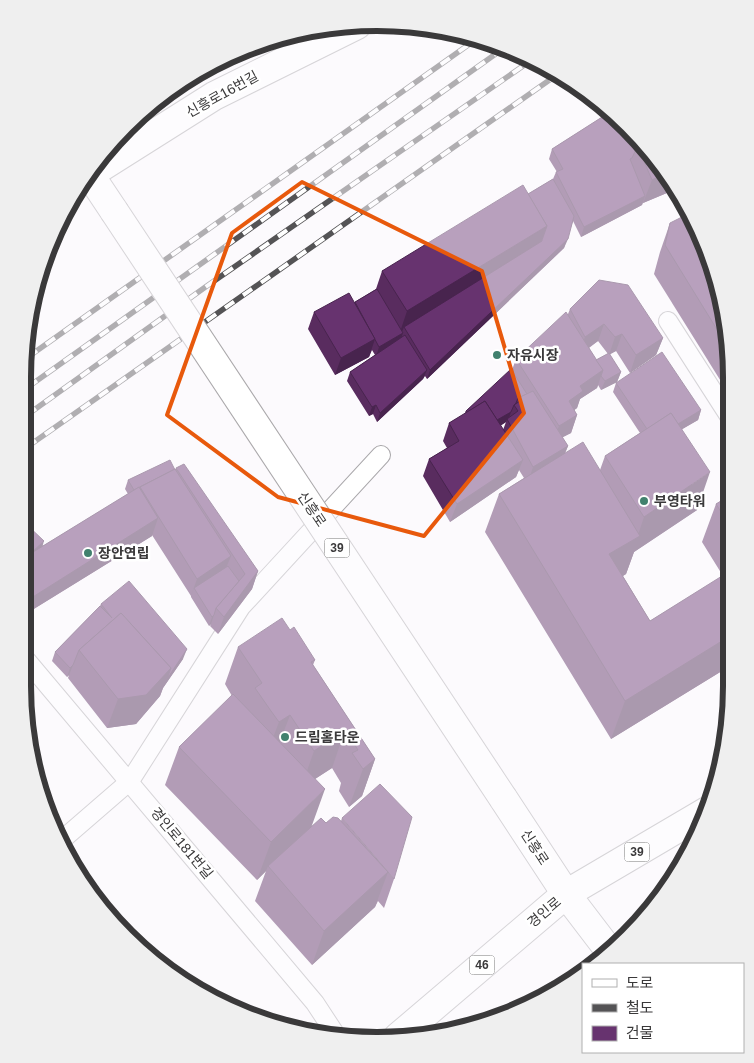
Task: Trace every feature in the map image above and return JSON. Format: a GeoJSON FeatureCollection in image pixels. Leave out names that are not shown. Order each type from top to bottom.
{"type":"FeatureCollection","features":[{"type":"Feature","properties":{"kind":"main road","name":"신흥로16번길"},"geometry":{"type":"LineString","coordinates":[[104,166],[214,96],[340,33]]}},
{"type":"Feature","properties":{"kind":"main road","name":"신흥로"},"geometry":{"type":"LineString","coordinates":[[94,179],[566,894],[605,946]]}},
{"type":"Feature","properties":{"kind":"main road","name":"경인로"},"geometry":{"type":"LineString","coordinates":[[406,1030],[566,894],[696,817]]}},
{"type":"Feature","properties":{"kind":"lane"},"geometry":{"type":"LineString","coordinates":[[668,322],[723,407]]}},
{"type":"Feature","properties":{"kind":"lane"},"geometry":{"type":"LineString","coordinates":[[66,837],[130,781],[241,607],[381,455]]}},
{"type":"Feature","properties":{"kind":"lane","name":"경인로181번길"},"geometry":{"type":"LineString","coordinates":[[31,665],[315,1003],[332,1029]]}},
{"type":"Feature","properties":{"kind":"highlighted area"},"geometry":{"type":"Polygon","coordinates":[[[302,182],[482,271],[524,413],[424,536],[278,497],[167,415],[232,233],[302,182]]]}},
{"type":"Feature","properties":{"kind":"building"},"geometry":{"type":"Polygon","coordinates":[[[604,116],[636,148],[630,159],[645,196],[584,227],[556,172],[563,169],[552,149],[604,116]]]}},
{"type":"Feature","properties":{"kind":"building"},"geometry":{"type":"Polygon","coordinates":[[[641,154],[658,177],[652,180],[641,154]]]}},
{"type":"Feature","properties":{"kind":"building"},"geometry":{"type":"Polygon","coordinates":[[[553,179],[574,216],[568,239],[430,370],[404,327],[542,241],[547,226],[528,194],[553,179]]]}},
{"type":"Feature","properties":{"kind":"building"},"geometry":{"type":"Polygon","coordinates":[[[523,185],[547,226],[407,311],[382,271],[523,185]]]}},
{"type":"Feature","properties":{"kind":"building"},"geometry":{"type":"Polygon","coordinates":[[[683,217],[687,224],[711,288],[720,335],[665,245],[670,223],[683,217]]]}},
{"type":"Feature","properties":{"kind":"building"},"geometry":{"type":"Polygon","coordinates":[[[599,280],[628,285],[663,338],[636,355],[622,334],[615,337],[604,324],[585,337],[570,309],[599,280]]]}},
{"type":"Feature","properties":{"kind":"building"},"geometry":{"type":"Polygon","coordinates":[[[377,289],[403,333],[379,347],[355,302],[377,289]]]}},
{"type":"Feature","properties":{"kind":"building"},"geometry":{"type":"Polygon","coordinates":[[[349,293],[375,339],[341,358],[314,312],[349,293]]]}},
{"type":"Feature","properties":{"kind":"building"},"geometry":{"type":"Polygon","coordinates":[[[566,312],[603,370],[580,386],[583,391],[569,401],[577,415],[559,426],[516,359],[566,312]]]}},
{"type":"Feature","properties":{"kind":"building"},"geometry":{"type":"Polygon","coordinates":[[[405,335],[427,370],[380,413],[376,405],[372,407],[350,372],[405,335]]]}},
{"type":"Feature","properties":{"kind":"building"},"geometry":{"type":"Polygon","coordinates":[[[662,352],[701,410],[678,424],[671,413],[647,429],[616,383],[662,352]]]}},
{"type":"Feature","properties":{"kind":"building"},"geometry":{"type":"Polygon","coordinates":[[[609,353],[621,372],[605,381],[601,376],[603,370],[596,360],[609,353]]]}},
{"type":"Feature","properties":{"kind":"building"},"geometry":{"type":"Polygon","coordinates":[[[511,369],[527,394],[518,398],[511,412],[497,420],[485,401],[466,413],[466,411],[511,369]]]}},
{"type":"Feature","properties":{"kind":"building"},"geometry":{"type":"Polygon","coordinates":[[[533,391],[568,446],[533,467],[507,419],[518,411],[514,405],[520,401],[518,398],[533,391]]]}},
{"type":"Feature","properties":{"kind":"building"},"geometry":{"type":"Polygon","coordinates":[[[485,401],[523,460],[457,504],[429,459],[459,441],[449,423],[485,401]]]}},
{"type":"Feature","properties":{"kind":"building"},"geometry":{"type":"Polygon","coordinates":[[[671,413],[710,472],[644,517],[605,456],[671,413]]]}},
{"type":"Feature","properties":{"kind":"building"},"geometry":{"type":"Polygon","coordinates":[[[583,442],[640,536],[609,554],[650,621],[723,575],[723,640],[625,701],[499,494],[583,442]]]}},
{"type":"Feature","properties":{"kind":"building"},"geometry":{"type":"Polygon","coordinates":[[[170,460],[175,469],[134,490],[128,480],[170,460]]]}},
{"type":"Feature","properties":{"kind":"building"},"geometry":{"type":"Polygon","coordinates":[[[184,464],[258,571],[224,617],[216,608],[245,574],[176,468],[184,464]]]}},
{"type":"Feature","properties":{"kind":"building"},"geometry":{"type":"Polygon","coordinates":[[[175,469],[231,556],[197,579],[140,487],[175,469]]]}},
{"type":"Feature","properties":{"kind":"building","name":"장안연립"},"geometry":{"type":"Polygon","coordinates":[[[139,487],[158,518],[31,598],[31,553],[139,487]]]}},
{"type":"Feature","properties":{"kind":"building"},"geometry":{"type":"Polygon","coordinates":[[[723,500],[723,515],[716,504],[723,500]]]}},
{"type":"Feature","properties":{"kind":"building"},"geometry":{"type":"Polygon","coordinates":[[[31,529],[44,541],[31,553],[31,529]]]}},
{"type":"Feature","properties":{"kind":"building"},"geometry":{"type":"Polygon","coordinates":[[[228,566],[239,581],[216,608],[212,617],[194,588],[228,566]]]}},
{"type":"Feature","properties":{"kind":"building"},"geometry":{"type":"Polygon","coordinates":[[[129,581],[187,649],[167,679],[171,668],[121,613],[79,650],[70,668],[55,652],[100,606],[112,618],[101,604],[129,581]]]}},
{"type":"Feature","properties":{"kind":"building"},"geometry":{"type":"Polygon","coordinates":[[[121,613],[171,668],[146,695],[118,699],[79,650],[121,613]]]}},
{"type":"Feature","properties":{"kind":"building"},"geometry":{"type":"Polygon","coordinates":[[[282,618],[290,630],[294,627],[315,660],[311,662],[375,759],[363,769],[352,753],[358,750],[345,730],[314,751],[290,715],[279,722],[255,688],[262,683],[238,647],[282,618]]]}},
{"type":"Feature","properties":{"kind":"building"},"geometry":{"type":"Polygon","coordinates":[[[233,694],[325,789],[271,842],[179,747],[233,694]]]}},
{"type":"Feature","properties":{"kind":"building"},"geometry":{"type":"Polygon","coordinates":[[[380,784],[412,817],[394,879],[342,818],[380,784]]]}},
{"type":"Feature","properties":{"kind":"building"},"geometry":{"type":"Polygon","coordinates":[[[333,817],[338,818],[388,872],[324,931],[268,866],[321,818],[326,823],[333,817]]]}},
{"type":"Feature","properties":{"kind":"railway"},"geometry":{"type":"LineString","coordinates":[[32,354],[469,44]]}},
{"type":"Feature","properties":{"kind":"railway"},"geometry":{"type":"LineString","coordinates":[[31,385],[497,53]]}},
{"type":"Feature","properties":{"kind":"railway"},"geometry":{"type":"LineString","coordinates":[[31,412],[204,288],[525,65]]}},
{"type":"Feature","properties":{"kind":"railway"},"geometry":{"type":"LineString","coordinates":[[31,444],[551,79]]}},
{"type":"Feature","properties":{"kind":"place","name":"자유시장"},"geometry":{"type":"Point","coordinates":[497,355]}},
{"type":"Feature","properties":{"kind":"place","name":"부영타워"},"geometry":{"type":"Point","coordinates":[644,501]}},
{"type":"Feature","properties":{"kind":"place","name":"장안연립"},"geometry":{"type":"Point","coordinates":[88,553]}},
{"type":"Feature","properties":{"kind":"place","name":"드림홈타운"},"geometry":{"type":"Point","coordinates":[285,737]}}]}
